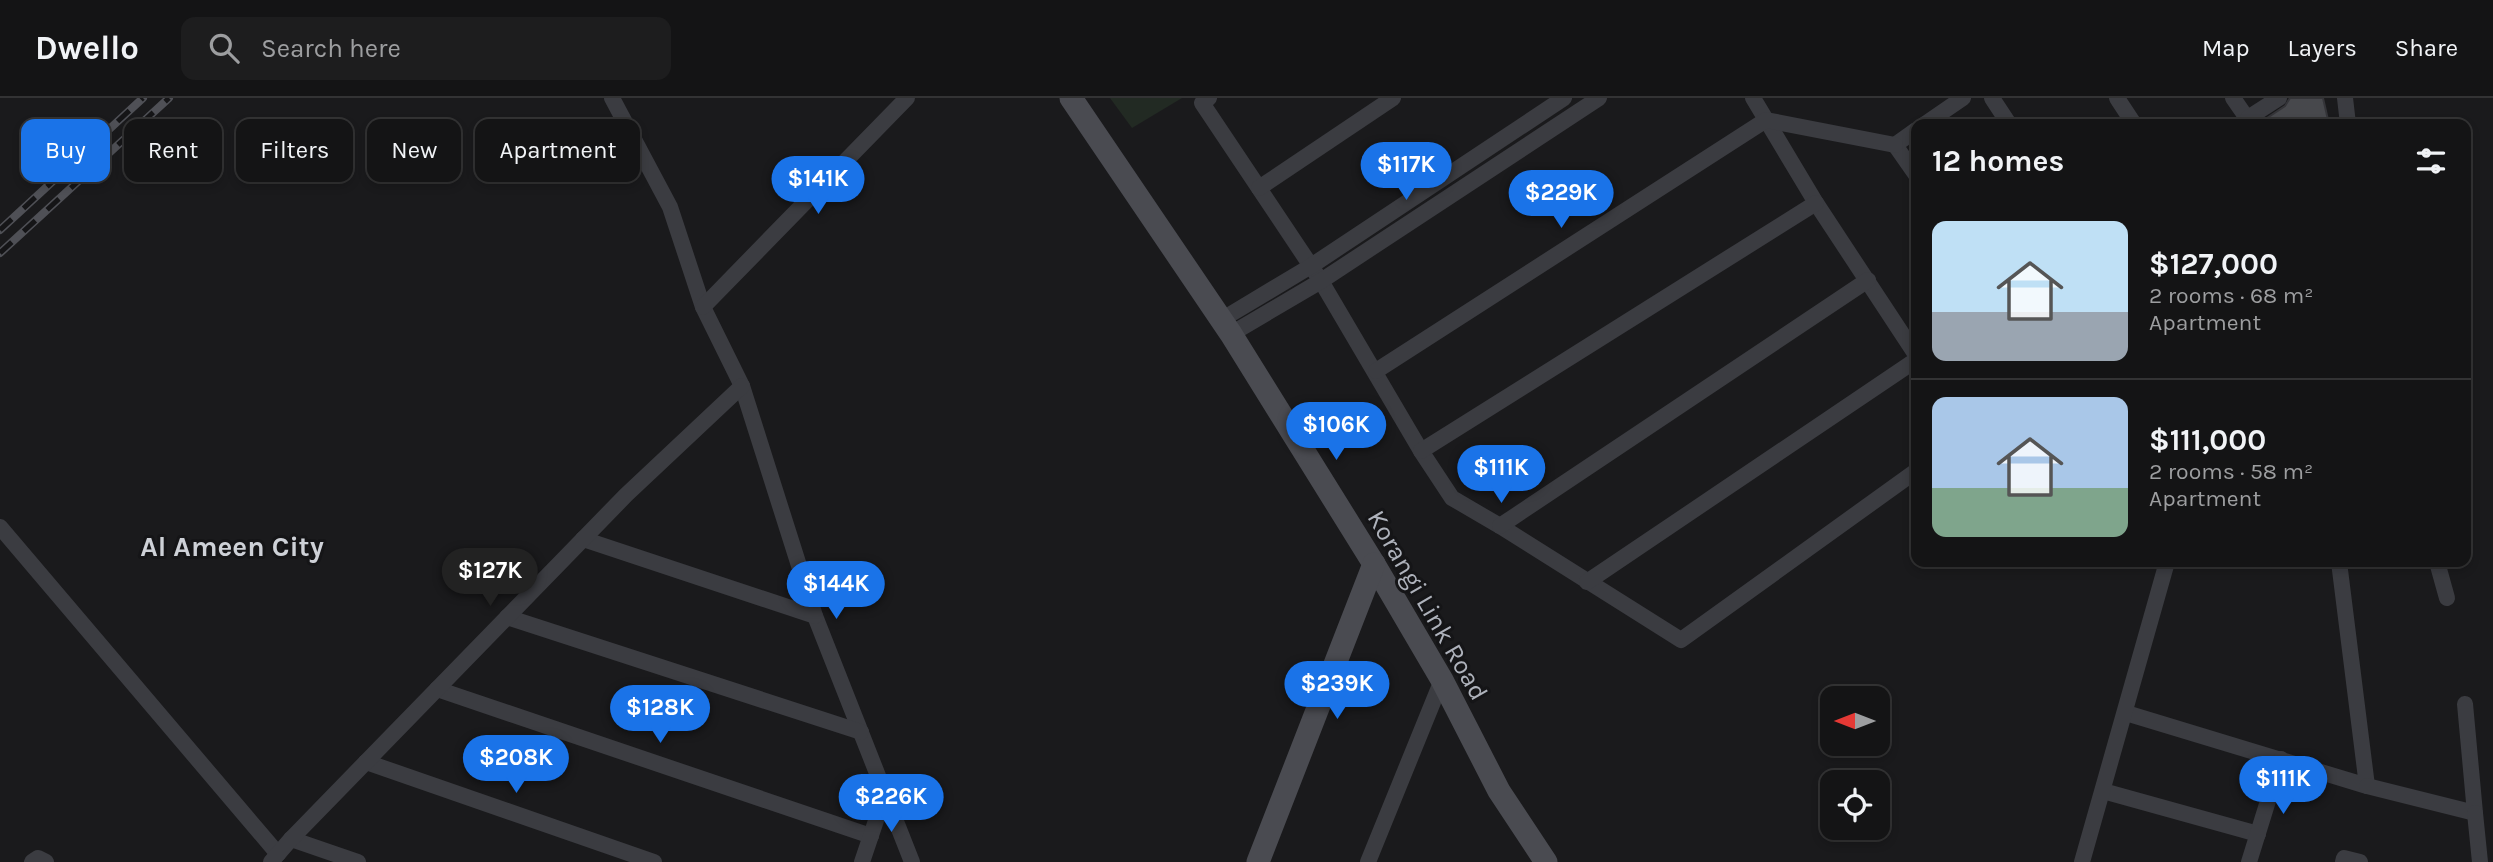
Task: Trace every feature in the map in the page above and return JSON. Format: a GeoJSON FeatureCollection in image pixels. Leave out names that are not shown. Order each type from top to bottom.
{"type":"FeatureCollection","features":[{"type":"Feature","properties":{"kind":"main road","name":"Korangi Link Road"},"geometry":{"type":"LineString","coordinates":[[1071,98],[1226,327],[1374,564],[1442,680],[1499,791],[1546,862]]}},
{"type":"Feature","properties":{"kind":"main road"},"geometry":{"type":"LineString","coordinates":[[1258,862],[1374,564]]}},
{"type":"Feature","properties":{"kind":"street"},"geometry":{"type":"LineString","coordinates":[[612,98],[670,207],[703,307],[743,386],[815,616],[912,862]]}},
{"type":"Feature","properties":{"kind":"street"},"geometry":{"type":"LineString","coordinates":[[703,307],[907,98]]}},
{"type":"Feature","properties":{"kind":"street"},"geometry":{"type":"LineString","coordinates":[[1259,188],[1393,98]]}},
{"type":"Feature","properties":{"kind":"street"},"geometry":{"type":"LineString","coordinates":[[1226,327],[1311,266],[1564,98]]}},
{"type":"Feature","properties":{"kind":"street"},"geometry":{"type":"LineString","coordinates":[[1226,327],[1321,281],[1599,98]]}},
{"type":"Feature","properties":{"kind":"street"},"geometry":{"type":"LineString","coordinates":[[1753,98],[1816,203],[1868,279],[1911,350]]}},
{"type":"Feature","properties":{"kind":"street"},"geometry":{"type":"LineString","coordinates":[[1932,119],[1963,98]]}},
{"type":"Feature","properties":{"kind":"street"},"geometry":{"type":"LineString","coordinates":[[1992,98],[2006,119]]}},
{"type":"Feature","properties":{"kind":"street"},"geometry":{"type":"LineString","coordinates":[[2117,98],[2131,119]]}},
{"type":"Feature","properties":{"kind":"street"},"geometry":{"type":"LineString","coordinates":[[2233,98],[2249,119]]}},
{"type":"Feature","properties":{"kind":"street"},"geometry":{"type":"LineString","coordinates":[[2253,119],[2279,98]]}},
{"type":"Feature","properties":{"kind":"street"},"geometry":{"type":"LineString","coordinates":[[2345,98],[2347,119]]}},
{"type":"Feature","properties":{"kind":"street"},"geometry":{"type":"LineString","coordinates":[[1203,100],[1321,281],[1421,451],[1452,498],[1681,639],[1911,475]]}},
{"type":"Feature","properties":{"kind":"street"},"geometry":{"type":"LineString","coordinates":[[1376,371],[1766,120],[1895,145],[1911,169]]}},
{"type":"Feature","properties":{"kind":"street"},"geometry":{"type":"LineString","coordinates":[[1895,145],[1911,134]]}},
{"type":"Feature","properties":{"kind":"street"},"geometry":{"type":"LineString","coordinates":[[1421,451],[1816,203]]}},
{"type":"Feature","properties":{"kind":"street"},"geometry":{"type":"LineString","coordinates":[[1500,526],[1868,279]]}},
{"type":"Feature","properties":{"kind":"street"},"geometry":{"type":"LineString","coordinates":[[1587,582],[1911,361]]}},
{"type":"Feature","properties":{"kind":"street"},"geometry":{"type":"LineString","coordinates":[[0,527],[274,858],[626,495],[743,386]]}},
{"type":"Feature","properties":{"kind":"street"},"geometry":{"type":"LineString","coordinates":[[583,539],[815,616]]}},
{"type":"Feature","properties":{"kind":"street"},"geometry":{"type":"LineString","coordinates":[[2082,862],[2166,567]]}},
{"type":"Feature","properties":{"kind":"street"},"geometry":{"type":"LineString","coordinates":[[2340,567],[2367,786]]}},
{"type":"Feature","properties":{"kind":"street"},"geometry":{"type":"LineString","coordinates":[[2438,567],[2447,598]]}},
{"type":"Feature","properties":{"kind":"street"},"geometry":{"type":"LineString","coordinates":[[507,617],[861,732]]}},
{"type":"Feature","properties":{"kind":"street"},"geometry":{"type":"LineString","coordinates":[[1368,862],[1442,680]]}},
{"type":"Feature","properties":{"kind":"street"},"geometry":{"type":"LineString","coordinates":[[437,689],[871,836]]}},
{"type":"Feature","properties":{"kind":"street"},"geometry":{"type":"LineString","coordinates":[[2465,704],[2480,862]]}},
{"type":"Feature","properties":{"kind":"street"},"geometry":{"type":"LineString","coordinates":[[2126,713],[2367,786],[2475,813]]}},
{"type":"Feature","properties":{"kind":"street"},"geometry":{"type":"LineString","coordinates":[[2249,862],[2281,759]]}},
{"type":"Feature","properties":{"kind":"street"},"geometry":{"type":"LineString","coordinates":[[366,762],[654,862]]}},
{"type":"Feature","properties":{"kind":"street"},"geometry":{"type":"LineString","coordinates":[[2103,791],[2258,834]]}},
{"type":"Feature","properties":{"kind":"street"},"geometry":{"type":"LineString","coordinates":[[862,862],[885,794]]}},
{"type":"Feature","properties":{"kind":"street"},"geometry":{"type":"LineString","coordinates":[[291,839],[358,862]]}},
{"type":"Feature","properties":{"kind":"street"},"geometry":{"type":"LineString","coordinates":[[32,862],[38,858],[46,862]]}},
{"type":"Feature","properties":{"kind":"street"},"geometry":{"type":"LineString","coordinates":[[2343,862],[2344,858],[2360,862]]}},
{"type":"Feature","properties":{"kind":"shaded area"},"geometry":{"type":"Polygon","coordinates":[[[1110,98],[1182,98],[1132,128],[1110,98]]]}},
{"type":"Feature","properties":{"kind":"building"},"geometry":{"type":"Polygon","coordinates":[[[2290,98],[2323,98],[2328,119],[2266,119],[2285,106],[2290,98]]]}},
{"type":"Feature","properties":{"kind":"railway"},"geometry":{"type":"LineString","coordinates":[[0,230],[143,98]]}},
{"type":"Feature","properties":{"kind":"railway"},"geometry":{"type":"LineString","coordinates":[[0,253],[169,98]]}},
{"type":"Feature","properties":{"kind":"district","name":"Al Ameen City"},"geometry":{"type":"Point","coordinates":[232,546]}}]}
